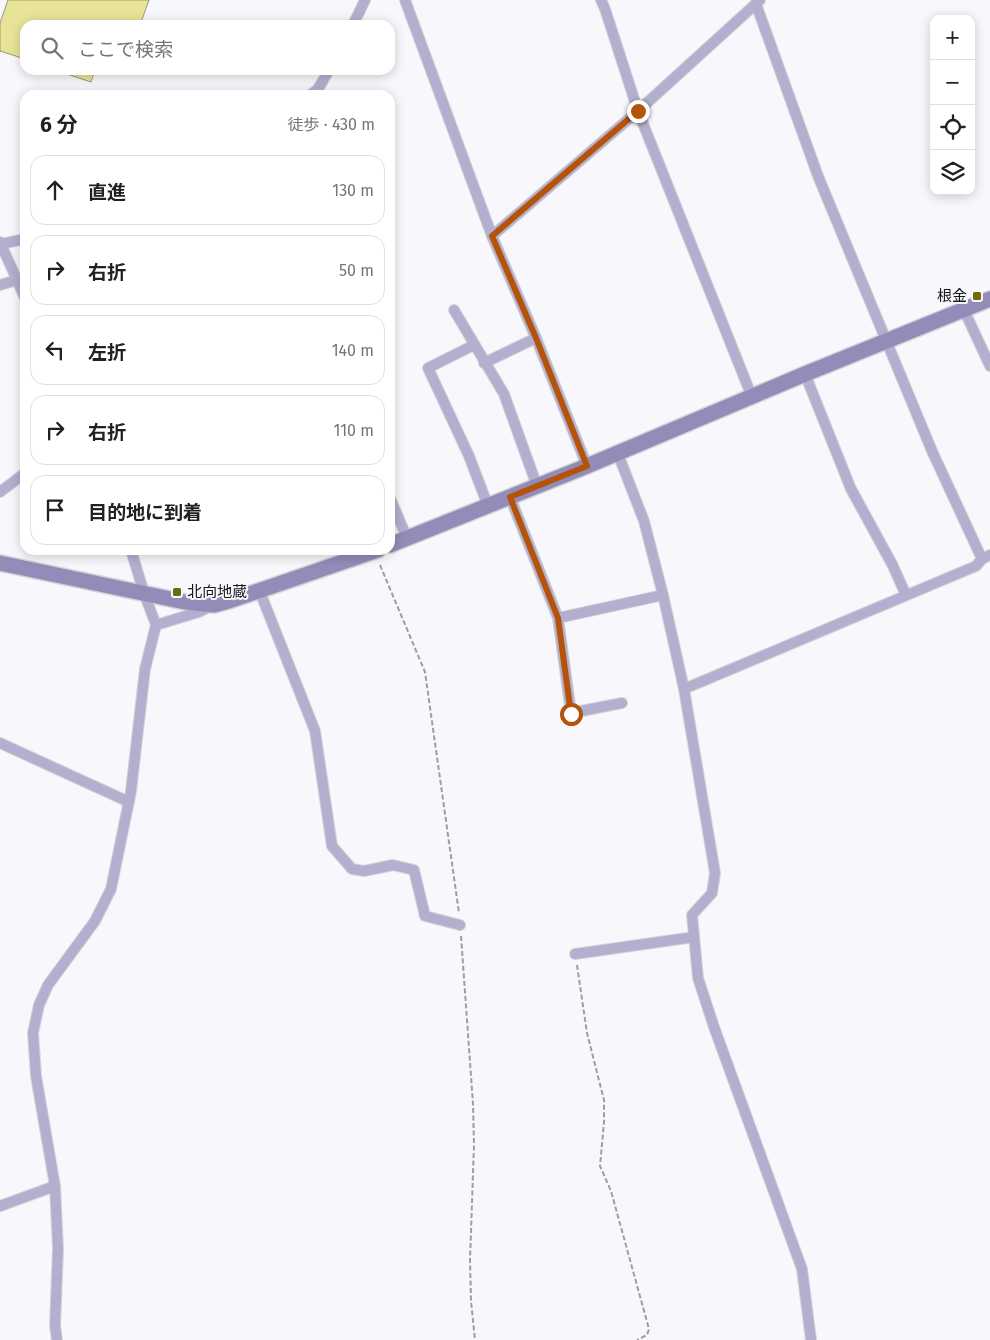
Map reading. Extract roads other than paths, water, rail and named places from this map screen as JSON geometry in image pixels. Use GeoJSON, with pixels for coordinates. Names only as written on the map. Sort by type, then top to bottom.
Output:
{"type":"FeatureCollection","features":[{"type":"Feature","properties":{"kind":"street"},"geometry":{"type":"LineString","coordinates":[[355,20],[365,0]]}},
{"type":"Feature","properties":{"kind":"street"},"geometry":{"type":"LineString","coordinates":[[405,0],[492,236],[536,338],[587,466]]}},
{"type":"Feature","properties":{"kind":"street"},"geometry":{"type":"LineString","coordinates":[[601,0],[638,111],[752,397]]}},
{"type":"Feature","properties":{"kind":"street"},"geometry":{"type":"LineString","coordinates":[[492,236],[638,111],[758,2],[818,176],[886,342],[932,451],[986,557],[976,566],[684,688]]}},
{"type":"Feature","properties":{"kind":"street"},"geometry":{"type":"LineString","coordinates":[[317,90],[326,75]]}},
{"type":"Feature","properties":{"kind":"street"},"geometry":{"type":"LineString","coordinates":[[20,240],[0,243],[20,288]]}},
{"type":"Feature","properties":{"kind":"street"},"geometry":{"type":"LineString","coordinates":[[0,285],[16,280]]}},
{"type":"Feature","properties":{"kind":"street"},"geometry":{"type":"LineString","coordinates":[[395,543],[618,454],[806,374],[990,299]]}},
{"type":"Feature","properties":{"kind":"street"},"geometry":{"type":"LineString","coordinates":[[454,310],[484,364],[504,394],[537,486]]}},
{"type":"Feature","properties":{"kind":"street"},"geometry":{"type":"LineString","coordinates":[[964,310],[990,366]]}},
{"type":"Feature","properties":{"kind":"street"},"geometry":{"type":"LineString","coordinates":[[484,364],[536,338]]}},
{"type":"Feature","properties":{"kind":"street"},"geometry":{"type":"LineString","coordinates":[[474,345],[428,368],[469,456],[488,506]]}},
{"type":"Feature","properties":{"kind":"street"},"geometry":{"type":"LineString","coordinates":[[806,374],[851,489],[892,564],[906,596]]}},
{"type":"Feature","properties":{"kind":"street"},"geometry":{"type":"LineString","coordinates":[[618,454],[644,521],[663,595],[684,688],[715,873],[712,893],[692,916],[698,978],[711,1019],[802,1269],[811,1340]]}},
{"type":"Feature","properties":{"kind":"street"},"geometry":{"type":"LineString","coordinates":[[0,492],[20,477]]}},
{"type":"Feature","properties":{"kind":"street"},"geometry":{"type":"LineString","coordinates":[[510,497],[558,618],[571,714],[622,704]]}},
{"type":"Feature","properties":{"kind":"street"},"geometry":{"type":"LineString","coordinates":[[395,510],[407,538]]}},
{"type":"Feature","properties":{"kind":"street"},"geometry":{"type":"LineString","coordinates":[[57,1340],[55,1326],[58,1249],[55,1186],[36,1076],[32,1033],[39,1005],[48,985],[95,921],[112,889],[129,802],[145,669],[156,625],[133,555]]}},
{"type":"Feature","properties":{"kind":"street"},"geometry":{"type":"LineString","coordinates":[[156,625],[199,612],[214,605],[260,592],[365,555]]}},
{"type":"Feature","properties":{"kind":"street"},"geometry":{"type":"LineString","coordinates":[[0,563],[185,602],[214,605]]}},
{"type":"Feature","properties":{"kind":"street"},"geometry":{"type":"LineString","coordinates":[[260,592],[315,731],[332,846],[352,869],[364,871],[393,865],[414,870],[425,916],[460,925]]}},
{"type":"Feature","properties":{"kind":"street"},"geometry":{"type":"LineString","coordinates":[[558,618],[663,595]]}},
{"type":"Feature","properties":{"kind":"street"},"geometry":{"type":"LineString","coordinates":[[0,743],[129,802]]}},
{"type":"Feature","properties":{"kind":"street"},"geometry":{"type":"LineString","coordinates":[[575,954],[694,936]]}},
{"type":"Feature","properties":{"kind":"street"},"geometry":{"type":"LineString","coordinates":[[0,1206],[55,1186]]}},
{"type":"Feature","properties":{"kind":"place","name":"根金"},"geometry":{"type":"Point","coordinates":[977,296]}},
{"type":"Feature","properties":{"kind":"place","name":"北向地蔵"},"geometry":{"type":"Point","coordinates":[177,592]}}]}
